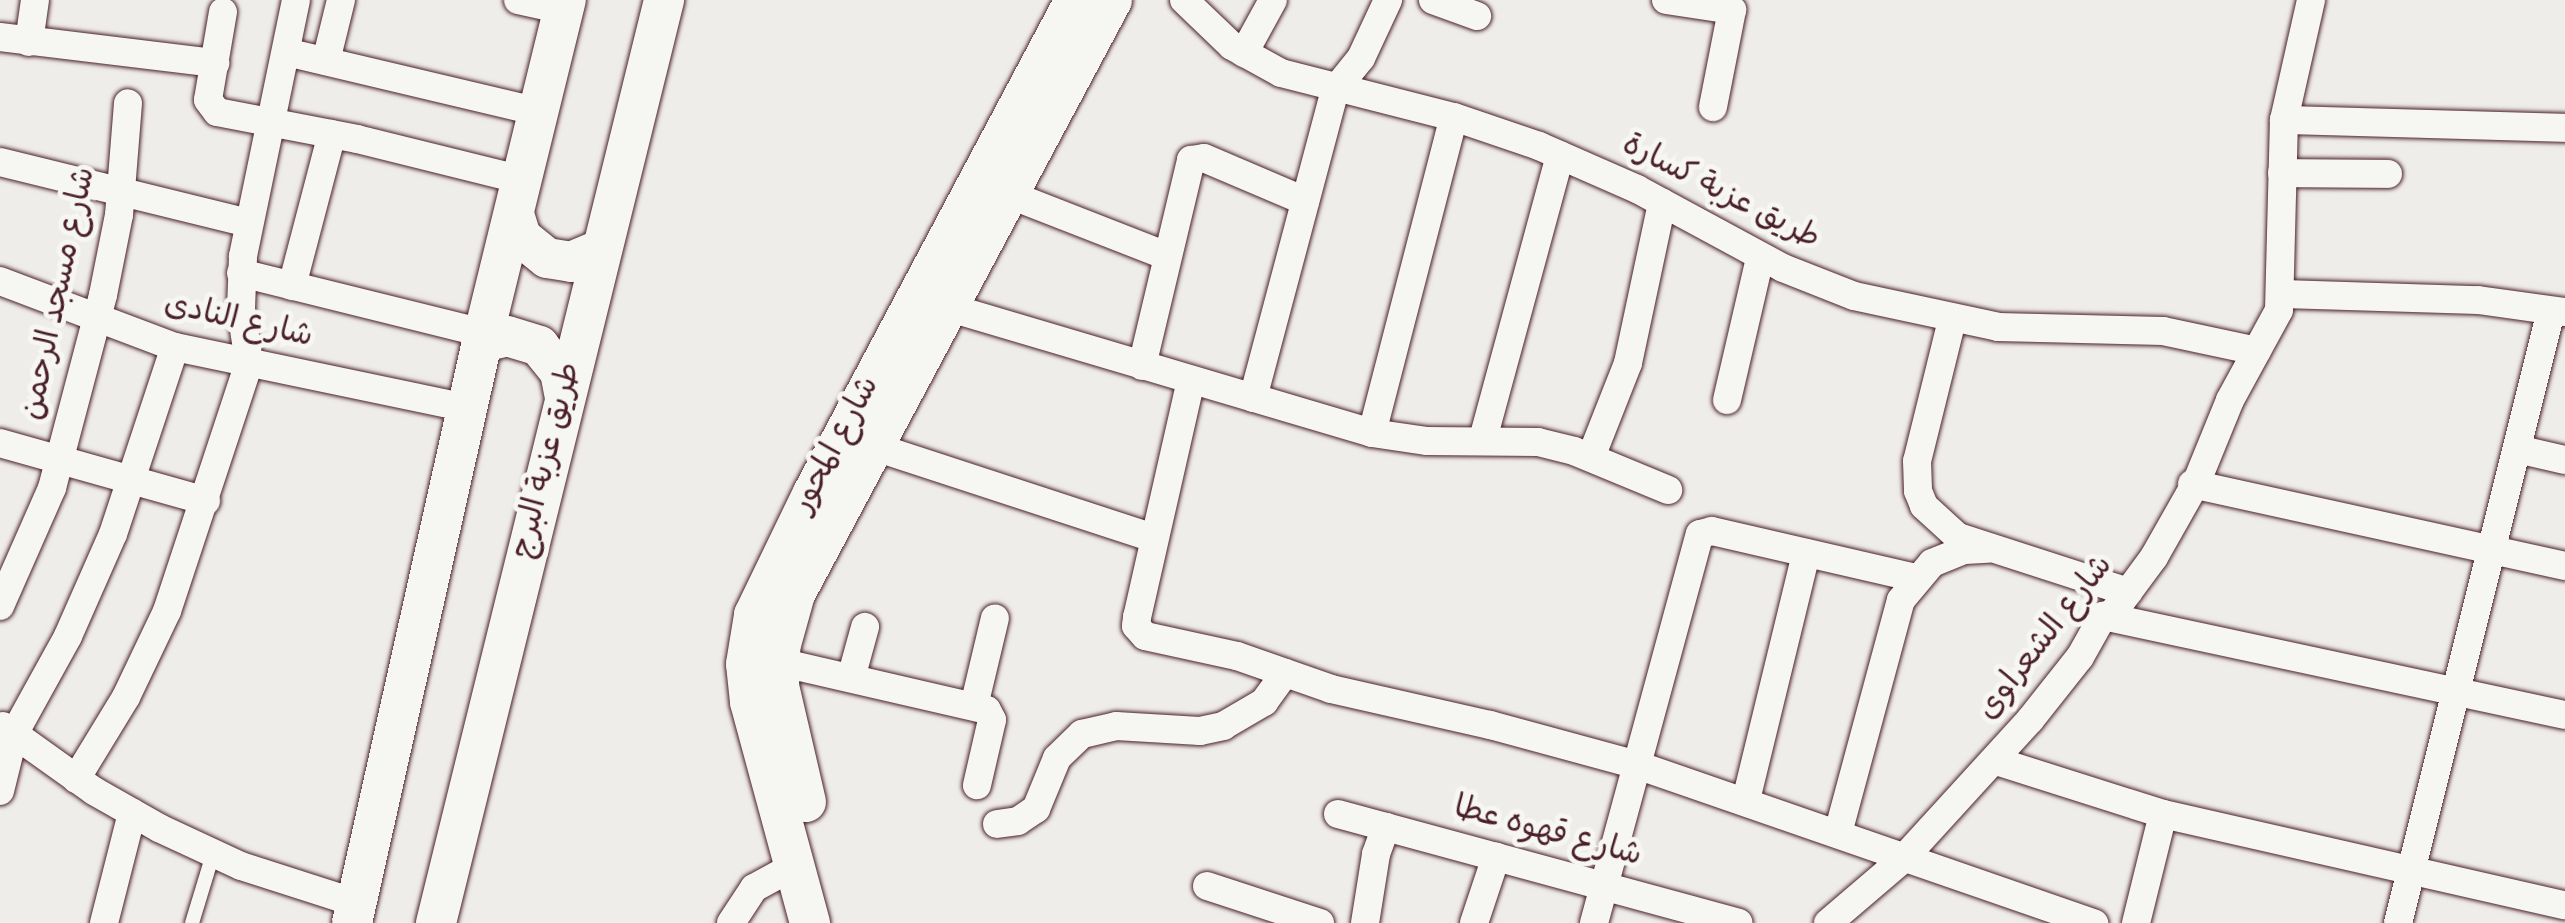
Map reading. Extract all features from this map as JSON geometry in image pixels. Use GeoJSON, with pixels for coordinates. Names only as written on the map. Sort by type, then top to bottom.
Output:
{"type":"FeatureCollection","features":[{"type":"Feature","properties":{"kind":"street"},"geometry":{"type":"LineString","coordinates":[[29,42],[35,0]]}},
{"type":"Feature","properties":{"kind":"street"},"geometry":{"type":"LineString","coordinates":[[76,778],[118,711],[154,640],[206,501],[249,363],[242,273],[248,222],[296,0]]}},
{"type":"Feature","properties":{"kind":"street"},"geometry":{"type":"LineString","coordinates":[[326,61],[341,0]]}},
{"type":"Feature","properties":{"kind":"street"},"geometry":{"type":"LineString","coordinates":[[7,728],[132,813],[213,854],[354,913],[483,338],[565,5],[518,0]]}},
{"type":"Feature","properties":{"kind":"street","name":"طريق عزبة البرج"},"geometry":{"type":"LineString","coordinates":[[436,923],[664,0]]}},
{"type":"Feature","properties":{"kind":"street","name":"شارع المحور"},"geometry":{"type":"LineString","coordinates":[[835,923],[784,720],[779,662],[795,594],[826,500],[1076,0]]}},
{"type":"Feature","properties":{"kind":"street","name":"شارع المحور"},"geometry":{"type":"LineString","coordinates":[[810,923],[756,727],[746,664],[751,627],[762,591],[826,500],[872,446],[1112,0]]}},
{"type":"Feature","properties":{"kind":"street","name":"طريق عزبة كسارة"},"geometry":{"type":"LineString","coordinates":[[1184,0],[1211,28],[1244,53],[1281,73],[1334,90],[1454,118],[1560,155],[1662,203],[1760,258],[1854,296],[1952,320],[2044,330],[2163,331],[2257,351]]}},
{"type":"Feature","properties":{"kind":"street"},"geometry":{"type":"LineString","coordinates":[[1244,53],[1273,0]]}},
{"type":"Feature","properties":{"kind":"street"},"geometry":{"type":"LineString","coordinates":[[1252,398],[1334,90],[1361,58],[1388,0]]}},
{"type":"Feature","properties":{"kind":"street"},"geometry":{"type":"LineString","coordinates":[[1433,0],[1478,16]]}},
{"type":"Feature","properties":{"kind":"street"},"geometry":{"type":"LineString","coordinates":[[1666,0],[1732,10],[1713,107]]}},
{"type":"Feature","properties":{"kind":"street"},"geometry":{"type":"LineString","coordinates":[[2311,0],[2284,120],[2283,294],[2478,300],[2558,311],[2517,449],[2398,923]]}},
{"type":"Feature","properties":{"kind":"street"},"geometry":{"type":"LineString","coordinates":[[224,12],[210,108],[332,134],[518,197]]}},
{"type":"Feature","properties":{"kind":"street"},"geometry":{"type":"LineString","coordinates":[[0,37],[215,63]]}},
{"type":"Feature","properties":{"kind":"street"},"geometry":{"type":"LineString","coordinates":[[286,52],[539,112]]}},
{"type":"Feature","properties":{"kind":"street","name":"شارع مسجد الرحمن"},"geometry":{"type":"LineString","coordinates":[[1,603],[41,517],[60,463],[96,321],[122,192],[128,104]]}},
{"type":"Feature","properties":{"kind":"street"},"geometry":{"type":"LineString","coordinates":[[1372,434],[1454,118]]}},
{"type":"Feature","properties":{"kind":"street"},"geometry":{"type":"LineString","coordinates":[[2284,120],[2565,128]]}},
{"type":"Feature","properties":{"kind":"street"},"geometry":{"type":"LineString","coordinates":[[292,286],[332,134]]}},
{"type":"Feature","properties":{"kind":"street"},"geometry":{"type":"LineString","coordinates":[[1483,439],[1560,155]]}},
{"type":"Feature","properties":{"kind":"street"},"geometry":{"type":"LineString","coordinates":[[1142,366],[1188,164],[1194,158],[1305,201]]}},
{"type":"Feature","properties":{"kind":"street"},"geometry":{"type":"LineString","coordinates":[[0,162],[248,222]]}},
{"type":"Feature","properties":{"kind":"street"},"geometry":{"type":"LineString","coordinates":[[2282,173],[2388,174]]}},
{"type":"Feature","properties":{"kind":"street"},"geometry":{"type":"LineString","coordinates":[[1008,194],[1167,256]]}},
{"type":"Feature","properties":{"kind":"street"},"geometry":{"type":"LineString","coordinates":[[518,197],[526,244],[547,258],[571,262],[601,249]]}},
{"type":"Feature","properties":{"kind":"street"},"geometry":{"type":"LineString","coordinates":[[1590,458],[1624,379],[1662,203]]}},
{"type":"Feature","properties":{"kind":"street"},"geometry":{"type":"LineString","coordinates":[[1726,400],[1760,258]]}},
{"type":"Feature","properties":{"kind":"street"},"geometry":{"type":"LineString","coordinates":[[242,273],[483,338],[507,336],[539,346],[560,372],[565,396]]}},
{"type":"Feature","properties":{"kind":"street","name":"شارع النادى"},"geometry":{"type":"LineString","coordinates":[[0,281],[96,321],[175,348],[468,408]]}},
{"type":"Feature","properties":{"kind":"street","name":"شارع الشعراوى"},"geometry":{"type":"LineString","coordinates":[[1828,923],[1904,859],[1996,761],[2080,657],[2103,616],[2112,614],[2128,592],[2177,520],[2257,351],[2274,324],[2283,294]]}},
{"type":"Feature","properties":{"kind":"street"},"geometry":{"type":"LineString","coordinates":[[946,308],[1372,434],[1428,441],[1538,442],[1590,458],[1668,490]]}},
{"type":"Feature","properties":{"kind":"street"},"geometry":{"type":"LineString","coordinates":[[1952,320],[1918,461],[1918,492],[1945,530],[1988,549],[2128,592]]}},
{"type":"Feature","properties":{"kind":"street"},"geometry":{"type":"LineString","coordinates":[[0,791],[7,728],[80,612],[132,482],[175,348]]}},
{"type":"Feature","properties":{"kind":"street"},"geometry":{"type":"LineString","coordinates":[[1190,380],[1136,621],[1141,634],[1236,656],[1331,689],[1490,724],[1637,765],[2094,923]]}},
{"type":"Feature","properties":{"kind":"street"},"geometry":{"type":"LineString","coordinates":[[0,443],[206,501]]}},
{"type":"Feature","properties":{"kind":"street"},"geometry":{"type":"LineString","coordinates":[[872,446],[1154,538]]}},
{"type":"Feature","properties":{"kind":"street"},"geometry":{"type":"LineString","coordinates":[[2517,449],[2565,460]]}},
{"type":"Feature","properties":{"kind":"street"},"geometry":{"type":"LineString","coordinates":[[2192,484],[2565,566]]}},
{"type":"Feature","properties":{"kind":"street"},"geometry":{"type":"LineString","coordinates":[[1594,923],[1700,534],[1712,531],[1915,578]]}},
{"type":"Feature","properties":{"kind":"street"},"geometry":{"type":"LineString","coordinates":[[1838,833],[1896,612],[1915,578],[1954,553],[1988,549]]}},
{"type":"Feature","properties":{"kind":"street"},"geometry":{"type":"LineString","coordinates":[[1746,800],[1806,554]]}},
{"type":"Feature","properties":{"kind":"street"},"geometry":{"type":"LineString","coordinates":[[2103,616],[2565,715]]}},
{"type":"Feature","properties":{"kind":"street"},"geometry":{"type":"LineString","coordinates":[[974,706],[996,618]]}},
{"type":"Feature","properties":{"kind":"street"},"geometry":{"type":"LineString","coordinates":[[851,678],[865,627]]}},
{"type":"Feature","properties":{"kind":"street"},"geometry":{"type":"LineString","coordinates":[[779,662],[987,710],[992,720],[977,785]]}},
{"type":"Feature","properties":{"kind":"street"},"geometry":{"type":"LineString","coordinates":[[996,824],[1018,821],[1036,809],[1056,758],[1082,734],[1116,726],[1200,731],[1223,726],[1264,702],[1285,673]]}},
{"type":"Feature","properties":{"kind":"street"},"geometry":{"type":"LineString","coordinates":[[1996,761],[2163,814],[2565,905]]}},
{"type":"Feature","properties":{"kind":"street"},"geometry":{"type":"LineString","coordinates":[[104,923],[132,813]]}},
{"type":"Feature","properties":{"kind":"street","name":"شارع قهوه عطا"},"geometry":{"type":"LineString","coordinates":[[1338,814],[1738,923]]}},
{"type":"Feature","properties":{"kind":"street"},"geometry":{"type":"LineString","coordinates":[[2136,923],[2163,814]]}},
{"type":"Feature","properties":{"kind":"street"},"geometry":{"type":"LineString","coordinates":[[1365,923],[1376,854],[1386,827]]}},
{"type":"Feature","properties":{"kind":"street"},"geometry":{"type":"LineString","coordinates":[[1474,923],[1496,856]]}},
{"type":"Feature","properties":{"kind":"street"},"geometry":{"type":"LineString","coordinates":[[731,923],[754,888],[796,865]]}},
{"type":"Feature","properties":{"kind":"street"},"geometry":{"type":"LineString","coordinates":[[1207,886],[1240,910],[1320,923]]}},
{"type":"Feature","properties":{"kind":"lane"},"geometry":{"type":"LineString","coordinates":[[192,923],[213,854]]}}]}
